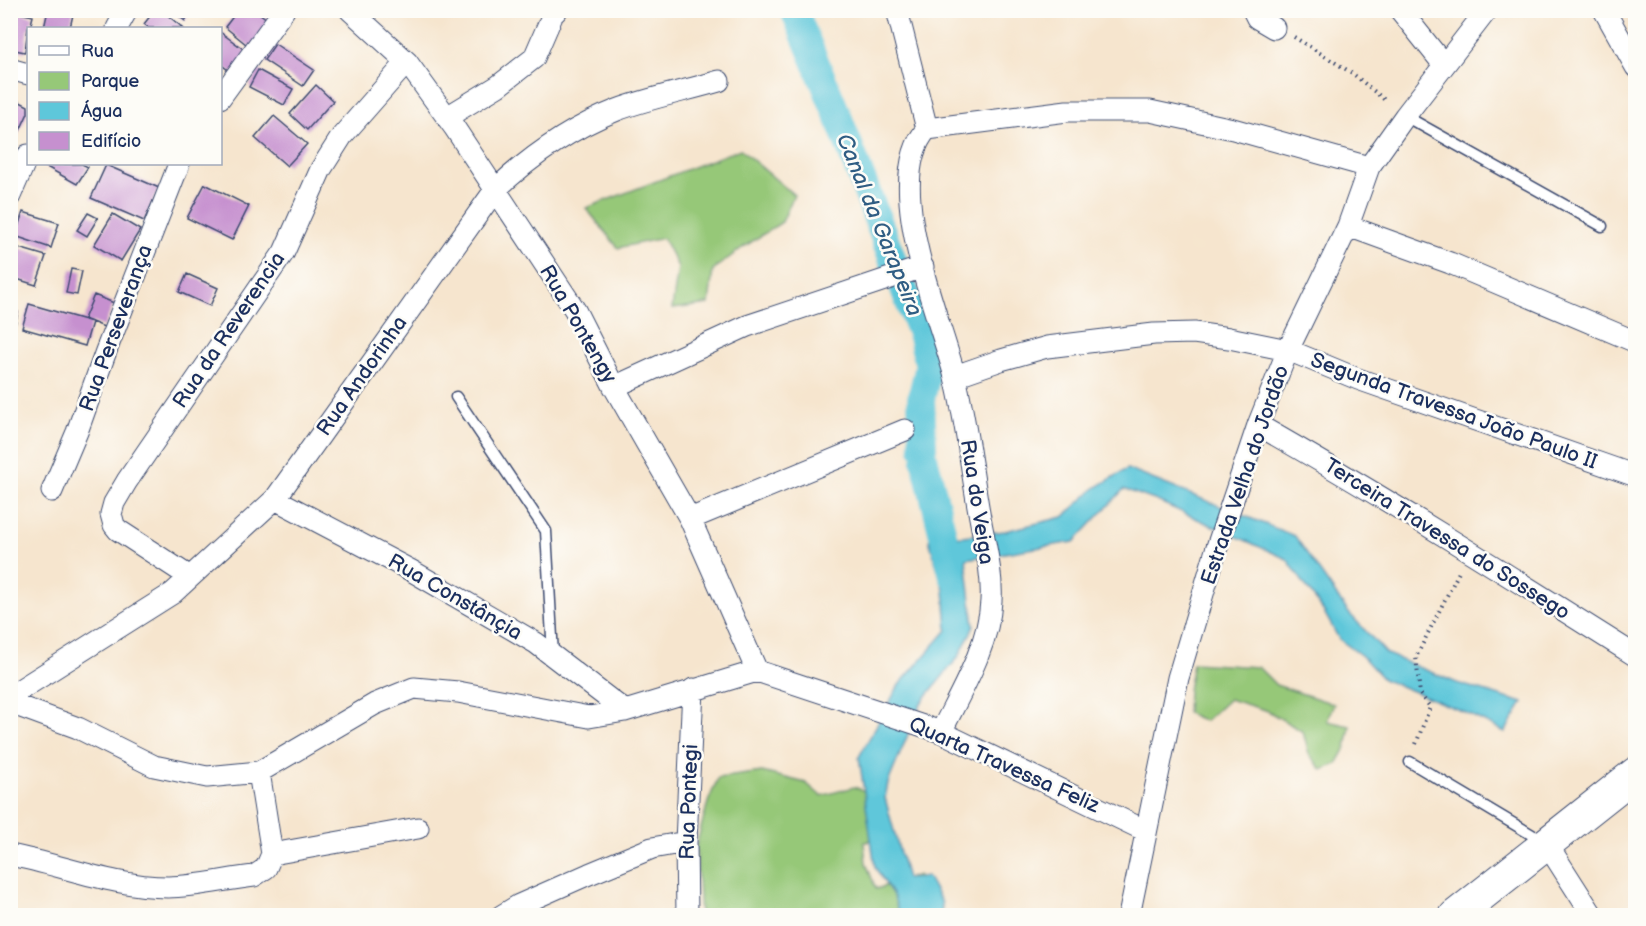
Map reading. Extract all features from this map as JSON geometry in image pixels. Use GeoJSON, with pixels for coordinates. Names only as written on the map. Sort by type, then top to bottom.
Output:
{"type":"FeatureCollection","features":[{"type":"Feature","properties":{"kind":"main road"},"geometry":{"type":"LineString","coordinates":[[1455,915],[1635,773]]}},
{"type":"Feature","properties":{"kind":"street"},"geometry":{"type":"LineString","coordinates":[[118,27],[127,10]]}},
{"type":"Feature","properties":{"kind":"street"},"geometry":{"type":"LineString","coordinates":[[222,95],[284,10]]}},
{"type":"Feature","properties":{"kind":"street"},"geometry":{"type":"LineString","coordinates":[[447,117],[498,86],[534,58],[553,14],[557,10]]}},
{"type":"Feature","properties":{"kind":"street"},"geometry":{"type":"LineString","coordinates":[[897,10],[927,129],[1067,111],[1150,111],[1233,129],[1369,166]]}},
{"type":"Feature","properties":{"kind":"street"},"geometry":{"type":"LineString","coordinates":[[1253,10],[1257,18],[1274,28]]}},
{"type":"Feature","properties":{"kind":"street"},"geometry":{"type":"LineString","coordinates":[[1400,10],[1444,65]]}},
{"type":"Feature","properties":{"kind":"street","name":"Estrada Velha do Jordão"},"geometry":{"type":"LineString","coordinates":[[1130,915],[1178,678],[1216,550],[1258,425],[1288,350],[1348,226],[1369,166],[1488,10]]}},
{"type":"Feature","properties":{"kind":"street"},"geometry":{"type":"LineString","coordinates":[[1604,10],[1635,67]]}},
{"type":"Feature","properties":{"kind":"street","name":"Rua Pontengy"},"geometry":{"type":"LineString","coordinates":[[351,11],[407,62],[447,117],[574,310],[614,387],[690,519],[757,671]]}},
{"type":"Feature","properties":{"kind":"street","name":"Rua da Reverencia"},"geometry":{"type":"LineString","coordinates":[[190,577],[118,530],[111,514],[114,503],[284,252],[321,169],[342,136],[407,62]]}},
{"type":"Feature","properties":{"kind":"street"},"geometry":{"type":"LineString","coordinates":[[10,69],[27,74]]}},
{"type":"Feature","properties":{"kind":"street","name":"Rua Andorinha"},"geometry":{"type":"LineString","coordinates":[[10,696],[173,593],[275,499],[495,190],[522,164],[573,130],[618,110],[718,81]]}},
{"type":"Feature","properties":{"kind":"street","name":"Rua do Veiga"},"geometry":{"type":"LineString","coordinates":[[927,129],[919,137],[915,150],[910,175],[909,200],[923,267],[955,376],[962,409],[989,568],[991,602],[981,648],[941,732]]}},
{"type":"Feature","properties":{"kind":"street"},"geometry":{"type":"LineString","coordinates":[[10,196],[27,157]]}},
{"type":"Feature","properties":{"kind":"street","name":"Rua Perseverança"},"geometry":{"type":"LineString","coordinates":[[51,491],[77,432],[110,339],[179,165]]}},
{"type":"Feature","properties":{"kind":"street"},"geometry":{"type":"LineString","coordinates":[[1348,226],[1450,262],[1635,342]]}},
{"type":"Feature","properties":{"kind":"street"},"geometry":{"type":"LineString","coordinates":[[614,387],[747,326],[923,267]]}},
{"type":"Feature","properties":{"kind":"street","name":"Segunda Travessa João Paulo II"},"geometry":{"type":"LineString","coordinates":[[955,376],[1047,347],[1154,334],[1194,333],[1288,350],[1358,379],[1635,476]]}},
{"type":"Feature","properties":{"kind":"street","name":"Terceira Travessa do Sossego"},"geometry":{"type":"LineString","coordinates":[[1258,425],[1523,584],[1635,656]]}},
{"type":"Feature","properties":{"kind":"street"},"geometry":{"type":"LineString","coordinates":[[690,519],[905,430]]}},
{"type":"Feature","properties":{"kind":"street","name":"Rua Constânçia"},"geometry":{"type":"LineString","coordinates":[[275,499],[412,572],[536,643],[626,711]]}},
{"type":"Feature","properties":{"kind":"street"},"geometry":{"type":"LineString","coordinates":[[10,703],[78,728],[154,766],[207,777],[259,772],[375,704],[414,688],[458,692],[589,717],[626,711],[757,671]]}},
{"type":"Feature","properties":{"kind":"street","name":"Quarta Travessa Feliz"},"geometry":{"type":"LineString","coordinates":[[757,671],[941,732],[1146,831]]}},
{"type":"Feature","properties":{"kind":"street","name":"Rua Pontegi"},"geometry":{"type":"LineString","coordinates":[[687,915],[686,842],[693,689]]}},
{"type":"Feature","properties":{"kind":"street"},"geometry":{"type":"LineString","coordinates":[[10,855],[43,861],[123,883],[168,887],[254,876],[266,868],[272,854],[259,772]]}},
{"type":"Feature","properties":{"kind":"street"},"geometry":{"type":"LineString","coordinates":[[272,854],[418,828]]}},
{"type":"Feature","properties":{"kind":"street"},"geometry":{"type":"LineString","coordinates":[[501,915],[519,905],[652,848],[686,842]]}},
{"type":"Feature","properties":{"kind":"street"},"geometry":{"type":"LineString","coordinates":[[1547,844],[1593,915]]}},
{"type":"Feature","properties":{"kind":"lane"},"geometry":{"type":"LineString","coordinates":[[1405,116],[1602,226]]}},
{"type":"Feature","properties":{"kind":"lane"},"geometry":{"type":"LineString","coordinates":[[456,398],[546,531],[553,655]]}},
{"type":"Feature","properties":{"kind":"lane"},"geometry":{"type":"LineString","coordinates":[[1410,762],[1547,844]]}},
{"type":"Feature","properties":{"kind":"path"},"geometry":{"type":"LineString","coordinates":[[1274,28],[1305,42],[1353,73],[1405,116]]}},
{"type":"Feature","properties":{"kind":"path"},"geometry":{"type":"LineString","coordinates":[[1410,762],[1430,707],[1420,694],[1416,657],[1468,553]]}},
{"type":"Feature","properties":{"kind":"green space"},"geometry":{"type":"Polygon","coordinates":[[[740,149],[794,195],[782,222],[713,270],[709,304],[672,309],[678,267],[663,238],[618,248],[586,208],[740,149]]]}},
{"type":"Feature","properties":{"kind":"green space"},"geometry":{"type":"Polygon","coordinates":[[[1193,663],[1258,667],[1276,685],[1334,704],[1327,721],[1350,726],[1346,748],[1337,764],[1322,770],[1309,754],[1303,732],[1268,711],[1229,699],[1205,721],[1187,713],[1193,663]]]}},
{"type":"Feature","properties":{"kind":"green space"},"geometry":{"type":"Polygon","coordinates":[[[762,772],[806,783],[821,796],[854,787],[885,798],[893,831],[864,843],[866,863],[876,889],[918,875],[942,903],[941,915],[700,915],[696,846],[708,802],[718,778],[762,772]]]}},
{"type":"Feature","properties":{"kind":"water"},"geometry":{"type":"Polygon","coordinates":[[[1127,469],[1295,536],[1348,612],[1387,654],[1457,683],[1523,703],[1505,732],[1464,712],[1383,679],[1362,656],[1339,639],[1324,612],[1287,559],[1157,501],[1124,489],[1074,542],[966,559],[974,626],[959,656],[921,703],[888,783],[885,798],[907,879],[927,876],[942,903],[941,915],[899,915],[894,897],[875,867],[859,757],[899,685],[947,630],[944,590],[929,540],[1005,531],[1063,517],[1095,488],[1127,469]]]}},
{"type":"Feature","properties":{"kind":"building"},"geometry":{"type":"Polygon","coordinates":[[[48,10],[74,10],[70,27],[44,27],[48,10]]]}},
{"type":"Feature","properties":{"kind":"building"},"geometry":{"type":"Polygon","coordinates":[[[155,10],[161,10],[182,27],[148,27],[144,24],[155,10]]]}},
{"type":"Feature","properties":{"kind":"building"},"geometry":{"type":"Polygon","coordinates":[[[171,10],[192,10],[185,21],[171,10]]]}},
{"type":"Feature","properties":{"kind":"building"},"geometry":{"type":"Polygon","coordinates":[[[238,10],[255,10],[272,23],[252,49],[225,27],[238,10]]]}},
{"type":"Feature","properties":{"kind":"building"},"geometry":{"type":"Polygon","coordinates":[[[15,12],[33,16],[30,27],[27,27],[25,52],[10,49],[10,30],[15,12]]]}},
{"type":"Feature","properties":{"kind":"building"},"geometry":{"type":"Polygon","coordinates":[[[222,33],[250,54],[234,74],[222,65],[222,33]]]}},
{"type":"Feature","properties":{"kind":"building"},"geometry":{"type":"Polygon","coordinates":[[[275,44],[314,70],[303,86],[264,60],[275,44]]]}},
{"type":"Feature","properties":{"kind":"building"},"geometry":{"type":"Polygon","coordinates":[[[258,70],[293,89],[284,105],[249,87],[258,70]]]}},
{"type":"Feature","properties":{"kind":"building"},"geometry":{"type":"Polygon","coordinates":[[[316,85],[333,101],[307,130],[290,114],[316,85]]]}},
{"type":"Feature","properties":{"kind":"building"},"geometry":{"type":"Polygon","coordinates":[[[18,101],[27,106],[27,115],[16,139],[10,137],[10,118],[18,101]]]}},
{"type":"Feature","properties":{"kind":"building"},"geometry":{"type":"Polygon","coordinates":[[[274,116],[307,144],[287,166],[255,138],[274,116]]]}},
{"type":"Feature","properties":{"kind":"building"},"geometry":{"type":"Polygon","coordinates":[[[43,165],[84,165],[88,167],[77,184],[43,165]]]}},
{"type":"Feature","properties":{"kind":"building"},"geometry":{"type":"Polygon","coordinates":[[[106,165],[159,188],[144,221],[91,198],[106,165]]]}},
{"type":"Feature","properties":{"kind":"building"},"geometry":{"type":"Polygon","coordinates":[[[205,184],[249,206],[232,240],[187,218],[205,184]]]}},
{"type":"Feature","properties":{"kind":"building"},"geometry":{"type":"Polygon","coordinates":[[[23,212],[59,223],[51,248],[15,236],[23,212]]]}},
{"type":"Feature","properties":{"kind":"building"},"geometry":{"type":"Polygon","coordinates":[[[88,213],[98,218],[87,236],[77,230],[88,213]]]}},
{"type":"Feature","properties":{"kind":"building"},"geometry":{"type":"Polygon","coordinates":[[[113,214],[140,230],[121,261],[94,245],[113,214]]]}},
{"type":"Feature","properties":{"kind":"building"},"geometry":{"type":"Polygon","coordinates":[[[12,246],[46,256],[36,285],[10,277],[12,246]]]}},
{"type":"Feature","properties":{"kind":"building"},"geometry":{"type":"Polygon","coordinates":[[[71,269],[82,271],[77,295],[66,293],[71,269]]]}},
{"type":"Feature","properties":{"kind":"building"},"geometry":{"type":"Polygon","coordinates":[[[187,274],[218,288],[210,306],[179,292],[187,274]]]}},
{"type":"Feature","properties":{"kind":"building"},"geometry":{"type":"Polygon","coordinates":[[[94,295],[114,303],[104,327],[84,319],[94,295]]]}},
{"type":"Feature","properties":{"kind":"building"},"geometry":{"type":"Polygon","coordinates":[[[29,304],[92,322],[85,346],[22,328],[29,304]]]}},
{"type":"Feature","properties":{"kind":"building"},"geometry":{"type":"Polygon","coordinates":[[[10,310],[18,312],[13,334],[10,334],[10,310]]]}},
{"type":"Feature","properties":{"kind":"waterway","name":"Canal da Garapeira"},"geometry":{"type":"LineString","coordinates":[[794,10],[839,119],[922,336],[929,366],[921,399],[923,447]]}},
{"type":"Feature","properties":{"kind":"waterway","name":"Canal da Garapeira"},"geometry":{"type":"LineString","coordinates":[[925,461],[953,576]]}}]}
